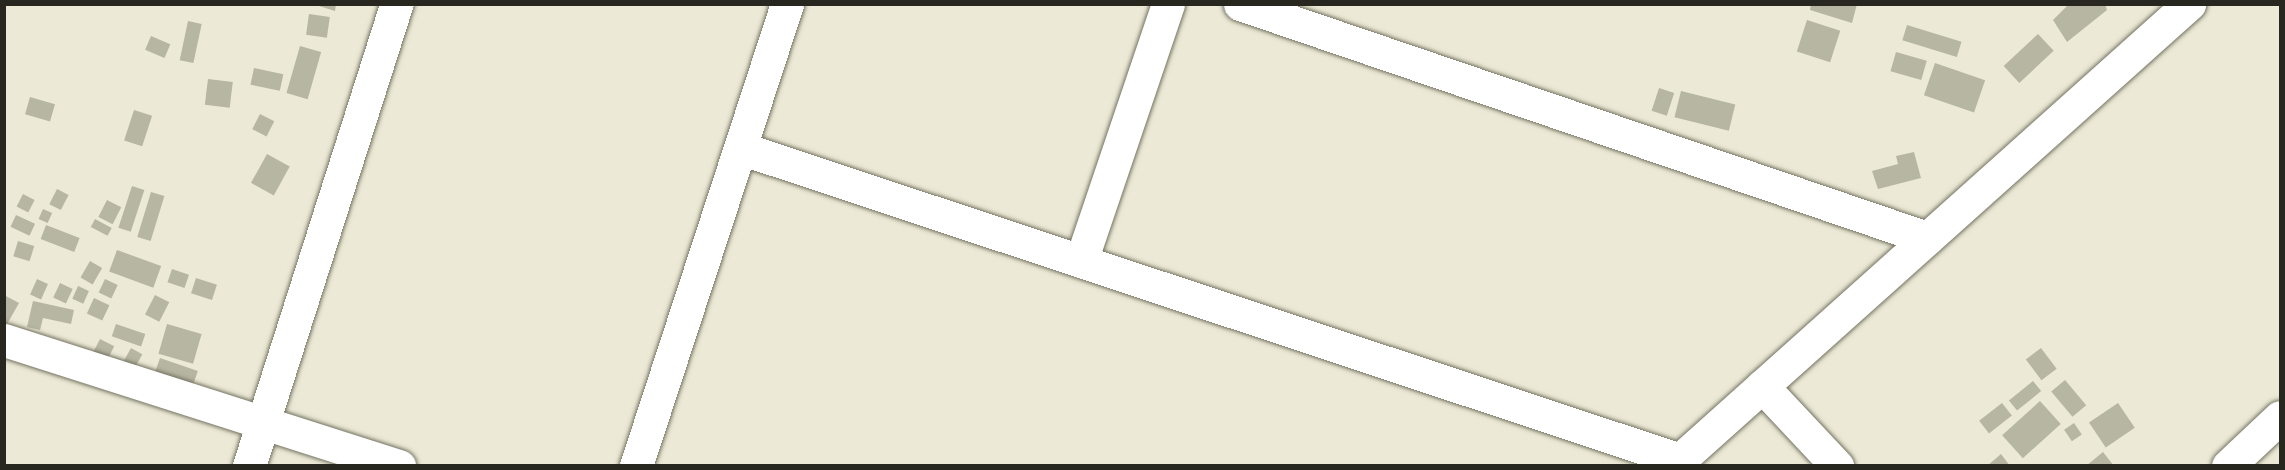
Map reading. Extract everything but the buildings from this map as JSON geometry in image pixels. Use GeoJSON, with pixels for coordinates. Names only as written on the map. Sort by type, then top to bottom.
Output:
{"type":"FeatureCollection","features":[{"type":"Feature","properties":{"kind":"street"},"geometry":{"type":"LineString","coordinates":[[249,465],[396,4]]}},
{"type":"Feature","properties":{"kind":"street"},"geometry":{"type":"LineString","coordinates":[[636,465],[787,4]]}},
{"type":"Feature","properties":{"kind":"street"},"geometry":{"type":"LineString","coordinates":[[1081,261],[1168,4]]}},
{"type":"Feature","properties":{"kind":"street"},"geometry":{"type":"LineString","coordinates":[[1240,4],[1927,238]]}},
{"type":"Feature","properties":{"kind":"street"},"geometry":{"type":"LineString","coordinates":[[740,148],[1676,463],[2189,4]]}},
{"type":"Feature","properties":{"kind":"street"},"geometry":{"type":"LineString","coordinates":[[4,340],[399,465]]}},
{"type":"Feature","properties":{"kind":"street"},"geometry":{"type":"LineString","coordinates":[[1762,386],[1837,465]]}},
{"type":"Feature","properties":{"kind":"street"},"geometry":{"type":"LineString","coordinates":[[2228,465],[2280,417]]}}]}
